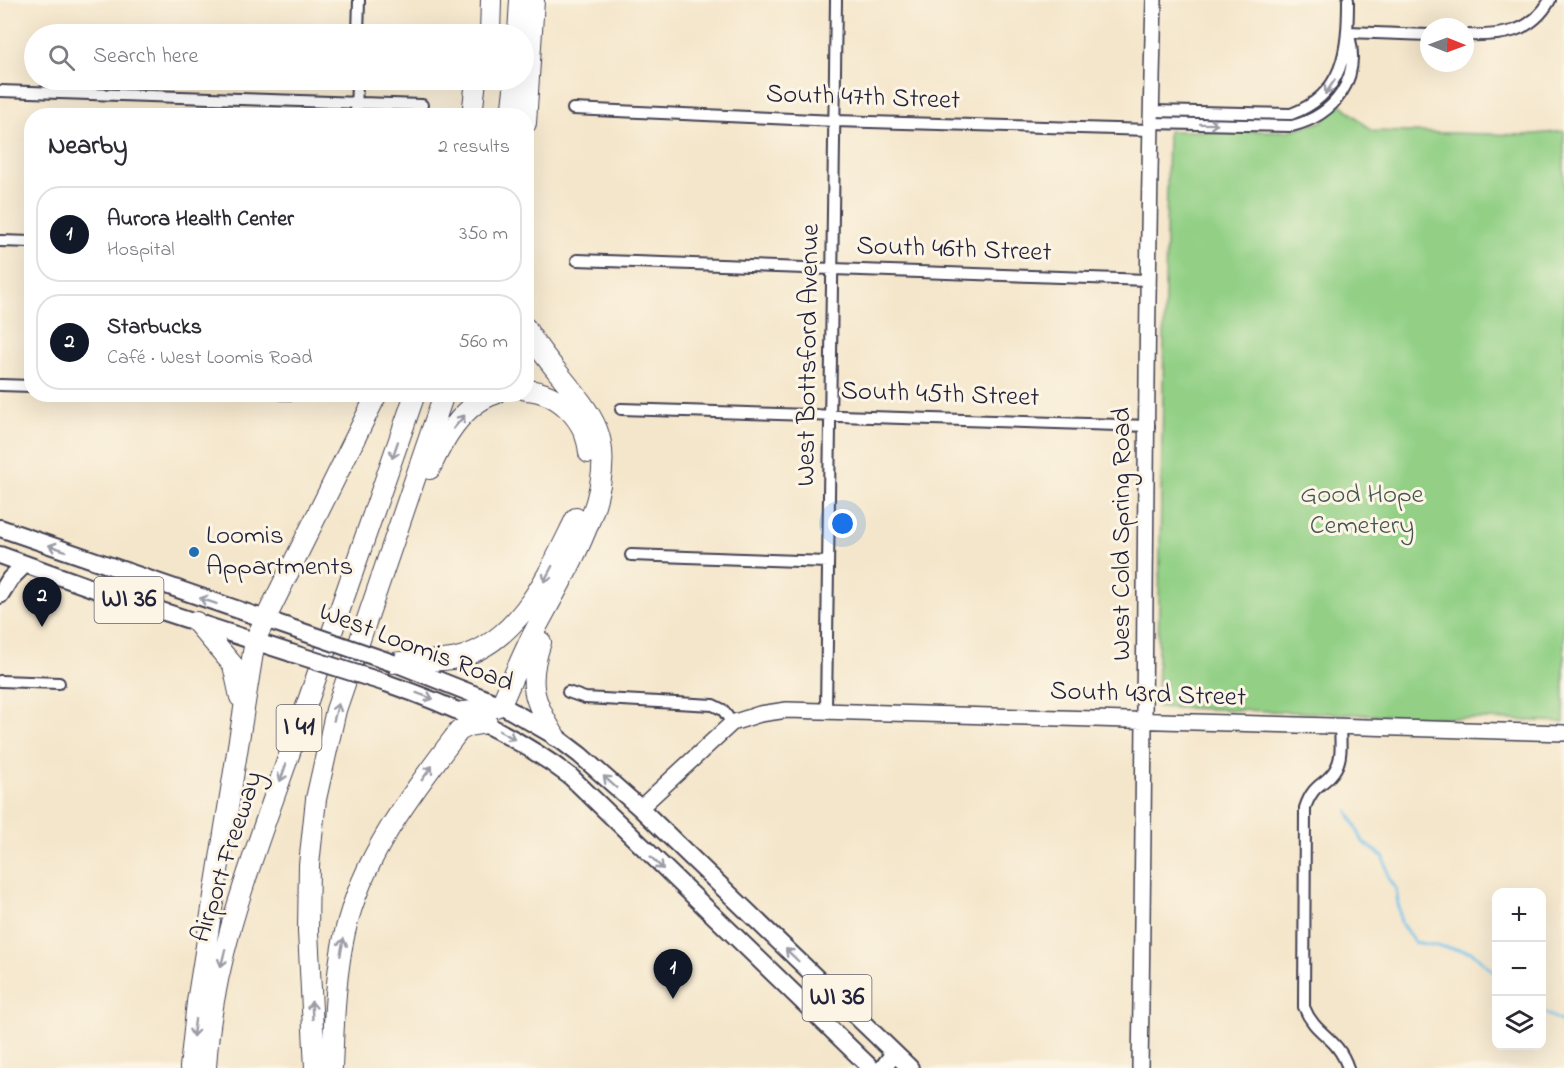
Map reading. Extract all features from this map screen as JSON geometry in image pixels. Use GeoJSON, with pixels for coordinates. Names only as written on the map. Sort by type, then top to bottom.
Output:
{"type":"FeatureCollection","features":[{"type":"Feature","properties":{"kind":"highway"},"geometry":{"type":"LineString","coordinates":[[490,24],[491,0]]}},
{"type":"Feature","properties":{"kind":"highway"},"geometry":{"type":"LineString","coordinates":[[519,24],[520,0]]}},
{"type":"Feature","properties":{"kind":"highway"},"geometry":{"type":"LineString","coordinates":[[532,24],[534,0]]}},
{"type":"Feature","properties":{"kind":"highway"},"geometry":{"type":"LineString","coordinates":[[473,108],[475,90]]}},
{"type":"Feature","properties":{"kind":"highway"},"geometry":{"type":"LineString","coordinates":[[484,108],[485,90]]}},
{"type":"Feature","properties":{"kind":"highway"},"geometry":{"type":"LineString","coordinates":[[512,108],[514,90]]}},
{"type":"Feature","properties":{"kind":"highway"},"geometry":{"type":"LineString","coordinates":[[527,108],[528,90]]}},
{"type":"Feature","properties":{"kind":"highway"},"geometry":{"type":"LineString","coordinates":[[534,340],[550,365],[590,415],[602,444],[603,458],[598,495],[555,597],[532,673],[538,704],[555,736]]}},
{"type":"Feature","properties":{"kind":"highway"},"geometry":{"type":"LineString","coordinates":[[393,663],[454,658],[494,639],[535,597],[553,565],[586,494],[590,474],[589,445],[584,431],[567,407],[542,393],[534,392]]}},
{"type":"Feature","properties":{"kind":"highway"},"geometry":{"type":"LineString","coordinates":[[190,1068],[197,1002],[255,640],[263,619],[373,402]]}},
{"type":"Feature","properties":{"kind":"highway","name":"Airport Freeway"},"geometry":{"type":"LineString","coordinates":[[206,1068],[214,999],[235,918],[412,402]]}},
{"type":"Feature","properties":{"kind":"highway","name":"I 41"},"geometry":{"type":"LineString","coordinates":[[315,1068],[308,931],[309,865],[316,799],[336,710],[441,402]]}},
{"type":"Feature","properties":{"kind":"highway"},"geometry":{"type":"LineString","coordinates":[[371,606],[388,578],[430,470],[445,439],[470,409],[482,402]]}},
{"type":"Feature","properties":{"kind":"highway"},"geometry":{"type":"LineString","coordinates":[[462,712],[488,710],[501,705],[530,641],[555,597]]}},
{"type":"Feature","properties":{"kind":"highway"},"geometry":{"type":"LineString","coordinates":[[195,622],[222,649],[233,664],[242,712]]}},
{"type":"Feature","properties":{"kind":"highway"},"geometry":{"type":"LineString","coordinates":[[332,1068],[341,956],[354,905],[373,857],[396,817],[459,731],[469,726],[487,723]]}},
{"type":"Feature","properties":{"kind":"main road","name":"West Loomis Road"},"geometry":{"type":"LineString","coordinates":[[0,528],[393,663],[501,705],[555,736],[640,808],[909,1068]]}},
{"type":"Feature","properties":{"kind":"main road","name":"West Loomis Road"},"geometry":{"type":"LineString","coordinates":[[0,555],[195,622],[386,683],[487,723],[548,760],[583,788],[624,826],[652,858],[871,1068]]}},
{"type":"Feature","properties":{"kind":"main road"},"geometry":{"type":"LineString","coordinates":[[0,595],[10,579],[25,564]]}},
{"type":"Feature","properties":{"kind":"main road"},"geometry":{"type":"LineString","coordinates":[[583,788],[623,810],[640,808]]}},
{"type":"Feature","properties":{"kind":"main road"},"geometry":{"type":"LineString","coordinates":[[624,826],[631,826],[651,834],[690,857]]}},
{"type":"Feature","properties":{"kind":"main road"},"geometry":{"type":"LineString","coordinates":[[883,1068],[894,1053]]}},
{"type":"Feature","properties":{"kind":"street"},"geometry":{"type":"LineString","coordinates":[[358,24],[359,0]]}},
{"type":"Feature","properties":{"kind":"street","name":"West Bottsford Avenue"},"geometry":{"type":"LineString","coordinates":[[826,710],[836,0]]}},
{"type":"Feature","properties":{"kind":"street","name":"West Cold Spring Road"},"geometry":{"type":"LineString","coordinates":[[1140,1068],[1149,426],[1148,280],[1155,0]]}},
{"type":"Feature","properties":{"kind":"street"},"geometry":{"type":"LineString","coordinates":[[1151,121],[1292,126],[1321,115],[1341,95],[1348,80],[1353,50],[1348,32],[1347,0]]}},
{"type":"Feature","properties":{"kind":"street"},"geometry":{"type":"LineString","coordinates":[[1474,35],[1500,36],[1514,32],[1539,15],[1550,0]]}},
{"type":"Feature","properties":{"kind":"street"},"geometry":{"type":"LineString","coordinates":[[1151,121],[1292,114],[1310,107],[1330,89],[1337,75],[1348,32]]}},
{"type":"Feature","properties":{"kind":"street"},"geometry":{"type":"LineString","coordinates":[[1348,32],[1420,34]]}},
{"type":"Feature","properties":{"kind":"street"},"geometry":{"type":"LineString","coordinates":[[356,108],[357,90]]}},
{"type":"Feature","properties":{"kind":"street"},"geometry":{"type":"LineString","coordinates":[[0,91],[422,105]]}},
{"type":"Feature","properties":{"kind":"street","name":"South 47th Street"},"geometry":{"type":"LineString","coordinates":[[573,109],[835,121],[1151,121]]}},
{"type":"Feature","properties":{"kind":"street"},"geometry":{"type":"LineString","coordinates":[[1292,114],[1292,126]]}},
{"type":"Feature","properties":{"kind":"street"},"geometry":{"type":"LineString","coordinates":[[0,241],[24,242]]}},
{"type":"Feature","properties":{"kind":"street","name":"South 46th Street"},"geometry":{"type":"LineString","coordinates":[[577,260],[1148,280]]}},
{"type":"Feature","properties":{"kind":"street"},"geometry":{"type":"LineString","coordinates":[[0,385],[24,386]]}},
{"type":"Feature","properties":{"kind":"street","name":"South 45th Street"},"geometry":{"type":"LineString","coordinates":[[621,409],[1149,426]]}},
{"type":"Feature","properties":{"kind":"street"},"geometry":{"type":"LineString","coordinates":[[631,555],[828,562]]}},
{"type":"Feature","properties":{"kind":"street"},"geometry":{"type":"LineString","coordinates":[[0,681],[59,682]]}},
{"type":"Feature","properties":{"kind":"street"},"geometry":{"type":"LineString","coordinates":[[568,692],[585,699],[713,705],[723,710],[732,723]]}},
{"type":"Feature","properties":{"kind":"street","name":"South 43rd Street"},"geometry":{"type":"LineString","coordinates":[[640,808],[732,723],[773,712],[826,710],[1564,733]]}},
{"type":"Feature","properties":{"kind":"street"},"geometry":{"type":"LineString","coordinates":[[1340,725],[1338,766],[1310,794],[1305,808],[1304,1007],[1310,1023],[1334,1041],[1343,1053],[1348,1068]]}},
{"type":"Feature","properties":{"kind":"green space","name":"Good Hope Cemetery"},"geometry":{"type":"Polygon","coordinates":[[[1341,104],[1372,131],[1526,135],[1564,131],[1564,722],[1157,707],[1168,131],[1287,131],[1321,122],[1341,104]]]}},
{"type":"Feature","properties":{"kind":"waterway"},"geometry":{"type":"LineString","coordinates":[[1348,811],[1363,842],[1384,857],[1389,878],[1396,889],[1401,923],[1414,942],[1472,952],[1492,970]]}},
{"type":"Feature","properties":{"kind":"waterway"},"geometry":{"type":"LineString","coordinates":[[1546,1013],[1564,1023]]}},
{"type":"Feature","properties":{"kind":"place","name":"Loomis Appartments"},"geometry":{"type":"Point","coordinates":[194,552]}},
{"type":"Feature","properties":{"kind":"place","name":"Starbucks"},"geometry":{"type":"Point","coordinates":[42,627]}},
{"type":"Feature","properties":{"kind":"place","name":"Aurora Health Center"},"geometry":{"type":"Point","coordinates":[673,999]}}]}
